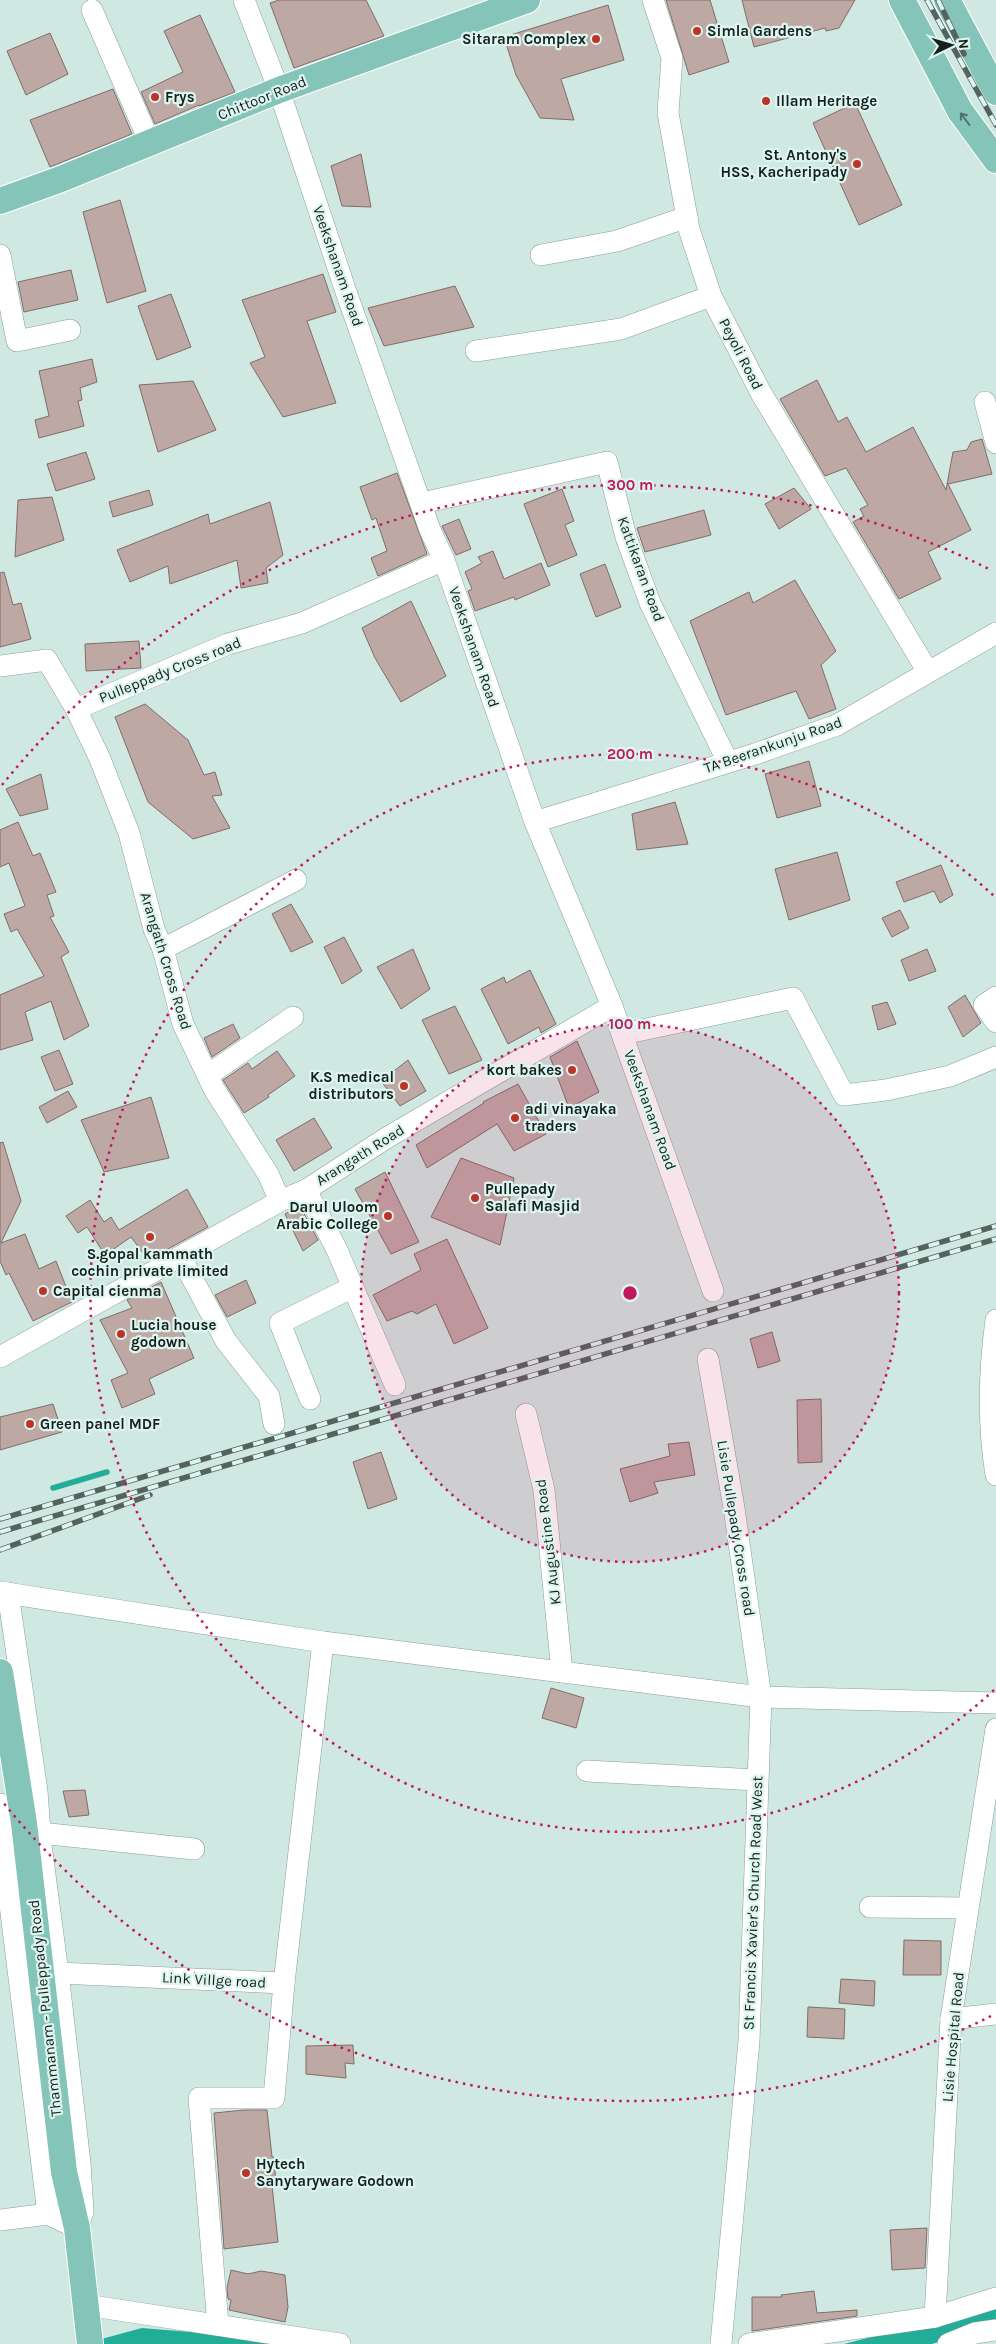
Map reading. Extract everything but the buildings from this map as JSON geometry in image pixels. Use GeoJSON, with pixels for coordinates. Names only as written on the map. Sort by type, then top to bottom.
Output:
{"type":"FeatureCollection","features":[{"type":"Feature","properties":{"kind":"main road","name":"Chittoor Road"},"geometry":{"type":"LineString","coordinates":[[0,202],[279,90],[527,0]]}},
{"type":"Feature","properties":{"kind":"main road"},"geometry":{"type":"LineString","coordinates":[[902,0],[960,111],[996,160]]}},
{"type":"Feature","properties":{"kind":"main road"},"geometry":{"type":"LineString","coordinates":[[947,0],[996,92]]}},
{"type":"Feature","properties":{"kind":"main road","name":"Thammanam - Pulleppady Road"},"geometry":{"type":"LineString","coordinates":[[0,1672],[24,1823],[64,2172],[77,2228],[89,2342]]}},
{"type":"Feature","properties":{"kind":"street","name":"Veekshanam Road"},"geometry":{"type":"LineString","coordinates":[[244,0],[279,90],[345,289],[430,530],[444,560],[535,822],[623,1034],[713,1291]]}},
{"type":"Feature","properties":{"kind":"street","name":"Peyoli Road"},"geometry":{"type":"LineString","coordinates":[[653,0],[672,58],[668,113],[686,217],[712,296],[762,393],[928,672]]}},
{"type":"Feature","properties":{"kind":"street"},"geometry":{"type":"LineString","coordinates":[[92,10],[150,142]]}},
{"type":"Feature","properties":{"kind":"street"},"geometry":{"type":"LineString","coordinates":[[541,255],[618,241],[686,217]]}},
{"type":"Feature","properties":{"kind":"street"},"geometry":{"type":"LineString","coordinates":[[0,256],[17,341],[70,330]]}},
{"type":"Feature","properties":{"kind":"street"},"geometry":{"type":"LineString","coordinates":[[476,351],[621,329],[712,296]]}},
{"type":"Feature","properties":{"kind":"street"},"geometry":{"type":"LineString","coordinates":[[983,402],[996,443]]}},
{"type":"Feature","properties":{"kind":"street","name":"Kattikaran Road"},"geometry":{"type":"LineString","coordinates":[[422,503],[607,462],[626,537],[650,603],[728,762]]}},
{"type":"Feature","properties":{"kind":"street","name":"Pulleppady Cross road"},"geometry":{"type":"LineString","coordinates":[[76,709],[228,644],[302,623],[444,560]]}},
{"type":"Feature","properties":{"kind":"street","name":"TA Beerankunju Road"},"geometry":{"type":"LineString","coordinates":[[535,822],[728,762],[837,725],[996,633]]}},
{"type":"Feature","properties":{"kind":"street"},"geometry":{"type":"LineString","coordinates":[[0,666],[48,660],[76,709]]}},
{"type":"Feature","properties":{"kind":"street","name":"Arangath Cross Road"},"geometry":{"type":"LineString","coordinates":[[76,709],[100,759],[129,833],[154,929],[163,949],[183,1024],[214,1089],[268,1174],[280,1201]]}},
{"type":"Feature","properties":{"kind":"street"},"geometry":{"type":"LineString","coordinates":[[163,949],[296,880]]}},
{"type":"Feature","properties":{"kind":"street"},"geometry":{"type":"LineString","coordinates":[[996,997],[984,1005],[996,1022]]}},
{"type":"Feature","properties":{"kind":"street"},"geometry":{"type":"LineString","coordinates":[[623,1034],[793,998],[844,1095],[886,1090],[950,1076],[996,1057]]}},
{"type":"Feature","properties":{"kind":"street","name":"Arangath Road"},"geometry":{"type":"LineString","coordinates":[[0,1357],[280,1201],[306,1190],[388,1137],[612,1006]]}},
{"type":"Feature","properties":{"kind":"street"},"geometry":{"type":"LineString","coordinates":[[208,1075],[293,1017]]}},
{"type":"Feature","properties":{"kind":"street"},"geometry":{"type":"LineString","coordinates":[[306,1190],[337,1250],[395,1385]]}},
{"type":"Feature","properties":{"kind":"street"},"geometry":{"type":"LineString","coordinates":[[186,1253],[185,1265],[220,1331],[245,1368],[269,1396],[274,1424]]}},
{"type":"Feature","properties":{"kind":"street"},"geometry":{"type":"LineString","coordinates":[[310,1399],[280,1323],[353,1287]]}},
{"type":"Feature","properties":{"kind":"street"},"geometry":{"type":"LineString","coordinates":[[996,1320],[991,1354],[994,1377],[992,1448],[996,1475]]}},
{"type":"Feature","properties":{"kind":"street","name":"Lisie Pullepady Cross road"},"geometry":{"type":"LineString","coordinates":[[708,1359],[734,1508],[761,1697]]}},
{"type":"Feature","properties":{"kind":"street","name":"KJ Augustine Road"},"geometry":{"type":"LineString","coordinates":[[526,1414],[544,1490],[562,1672]]}},
{"type":"Feature","properties":{"kind":"street"},"geometry":{"type":"LineString","coordinates":[[0,2220],[48,2214],[77,2228],[83,2212],[80,2162],[40,1834],[37,1791],[4,1592],[323,1642],[761,1697],[996,1703]]}},
{"type":"Feature","properties":{"kind":"street","name":"Link Villge road"},"geometry":{"type":"LineString","coordinates":[[58,1973],[284,1984],[323,1642]]}},
{"type":"Feature","properties":{"kind":"street","name":"St Francis Xavier's Church Road West"},"geometry":{"type":"LineString","coordinates":[[721,2344],[749,2042],[761,1697]]}},
{"type":"Feature","properties":{"kind":"street","name":"Lisie Hospital Road"},"geometry":{"type":"LineString","coordinates":[[936,2317],[951,2019],[996,1729]]}},
{"type":"Feature","properties":{"kind":"street"},"geometry":{"type":"LineString","coordinates":[[587,1771],[757,1780]]}},
{"type":"Feature","properties":{"kind":"street"},"geometry":{"type":"LineString","coordinates":[[0,1804],[3,1852],[48,2214]]}},
{"type":"Feature","properties":{"kind":"street"},"geometry":{"type":"LineString","coordinates":[[40,1834],[194,1849]]}},
{"type":"Feature","properties":{"kind":"street"},"geometry":{"type":"LineString","coordinates":[[870,1907],[968,1908]]}},
{"type":"Feature","properties":{"kind":"street"},"geometry":{"type":"LineString","coordinates":[[218,2325],[199,2098],[274,2098],[284,1984]]}},
{"type":"Feature","properties":{"kind":"street"},"geometry":{"type":"LineString","coordinates":[[951,2019],[996,2014]]}},
{"type":"Feature","properties":{"kind":"street"},"geometry":{"type":"LineString","coordinates":[[749,2344],[936,2317],[996,2298]]}},
{"type":"Feature","properties":{"kind":"street"},"geometry":{"type":"LineString","coordinates":[[86,2305],[340,2344]]}},
{"type":"Feature","properties":{"kind":"street"},"geometry":{"type":"LineString","coordinates":[[948,2344],[975,2333],[996,2330]]}},
{"type":"Feature","properties":{"kind":"shaded area"},"geometry":{"type":"Polygon","coordinates":[[[996,2305],[996,2326],[975,2329],[932,2344],[844,2344],[996,2305]]]}},
{"type":"Feature","properties":{"kind":"shaded area"},"geometry":{"type":"Polygon","coordinates":[[[142,2328],[239,2336],[290,2344],[83,2344],[142,2328]]]}},
{"type":"Feature","properties":{"kind":"waterway"},"geometry":{"type":"LineString","coordinates":[[53,1488],[107,1472]]}},
{"type":"Feature","properties":{"kind":"railway"},"geometry":{"type":"LineString","coordinates":[[927,0],[996,125]]}},
{"type":"Feature","properties":{"kind":"railway"},"geometry":{"type":"LineString","coordinates":[[938,0],[964,54]]}},
{"type":"Feature","properties":{"kind":"railway"},"geometry":{"type":"LineString","coordinates":[[0,1519],[996,1226]]}},
{"type":"Feature","properties":{"kind":"railway"},"geometry":{"type":"LineString","coordinates":[[0,1532],[996,1239]]}},
{"type":"Feature","properties":{"kind":"railway"},"geometry":{"type":"LineString","coordinates":[[0,1550],[150,1495]]}},
{"type":"Feature","properties":{"kind":"place","name":"Simla Gardens"},"geometry":{"type":"Point","coordinates":[697,31]}},
{"type":"Feature","properties":{"kind":"place","name":"Sitaram Complex"},"geometry":{"type":"Point","coordinates":[596,39]}},
{"type":"Feature","properties":{"kind":"place","name":"Frys"},"geometry":{"type":"Point","coordinates":[155,97]}},
{"type":"Feature","properties":{"kind":"place","name":"Illam Heritage"},"geometry":{"type":"Point","coordinates":[766,101]}},
{"type":"Feature","properties":{"kind":"place","name":"St. Antony's HSS, Kacheripady"},"geometry":{"type":"Point","coordinates":[857,164]}},
{"type":"Feature","properties":{"kind":"place","name":"kort bakes"},"geometry":{"type":"Point","coordinates":[572,1070]}},
{"type":"Feature","properties":{"kind":"place","name":"K.S medical distributors"},"geometry":{"type":"Point","coordinates":[404,1086]}},
{"type":"Feature","properties":{"kind":"place","name":"adi vinayaka traders"},"geometry":{"type":"Point","coordinates":[515,1118]}},
{"type":"Feature","properties":{"kind":"place","name":"Pullepady Salafi Masjid"},"geometry":{"type":"Point","coordinates":[475,1198]}},
{"type":"Feature","properties":{"kind":"place","name":"Darul Uloom Arabic College"},"geometry":{"type":"Point","coordinates":[388,1216]}},
{"type":"Feature","properties":{"kind":"place","name":"S.gopal kammath cochin private limited"},"geometry":{"type":"Point","coordinates":[150,1237]}},
{"type":"Feature","properties":{"kind":"place","name":"Capital cienma"},"geometry":{"type":"Point","coordinates":[43,1291]}},
{"type":"Feature","properties":{"kind":"place","name":"Lucia house godown"},"geometry":{"type":"Point","coordinates":[121,1334]}},
{"type":"Feature","properties":{"kind":"place","name":"Green panel MDF"},"geometry":{"type":"Point","coordinates":[30,1424]}},
{"type":"Feature","properties":{"kind":"place","name":"Hytech Sanytaryware Godown"},"geometry":{"type":"Point","coordinates":[246,2173]}}]}
